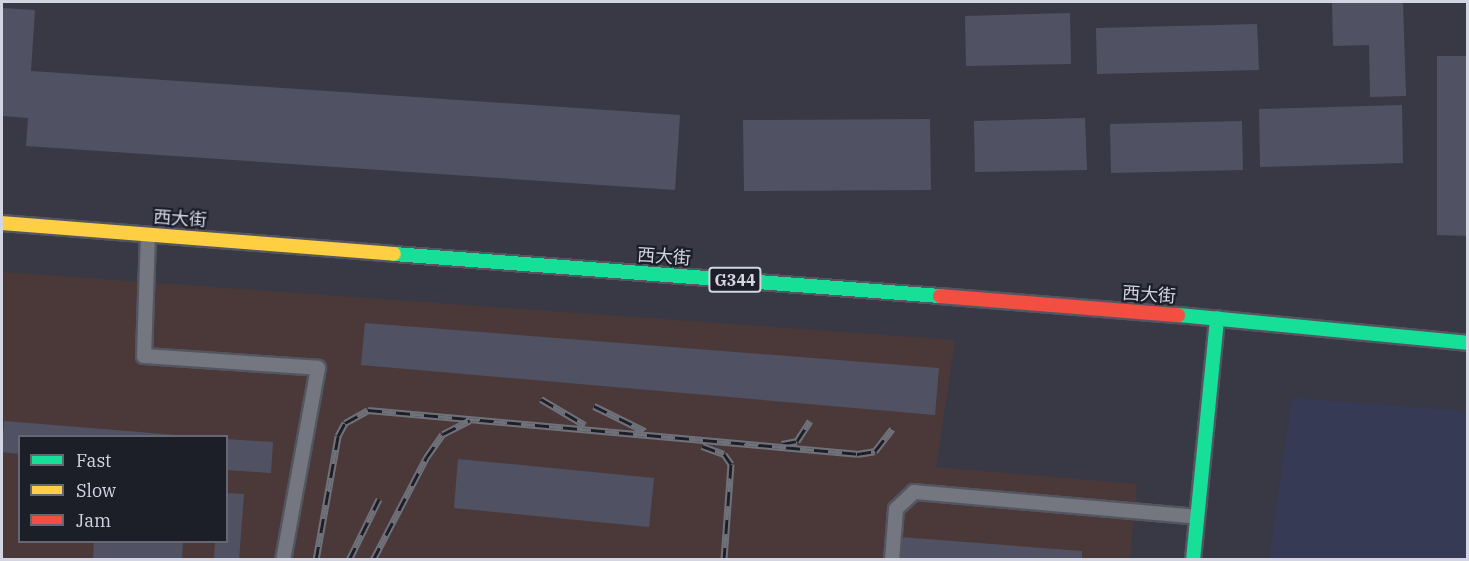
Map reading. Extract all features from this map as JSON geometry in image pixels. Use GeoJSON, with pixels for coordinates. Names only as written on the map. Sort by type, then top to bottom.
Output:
{"type":"FeatureCollection","features":[{"type":"Feature","properties":{"kind":"main road","name":"西大街"},"geometry":{"type":"LineString","coordinates":[[2,223],[1217,318],[1467,343]]}},
{"type":"Feature","properties":{"kind":"main road"},"geometry":{"type":"LineString","coordinates":[[1193,560],[1217,318]]}},
{"type":"Feature","properties":{"kind":"lane"},"geometry":{"type":"LineString","coordinates":[[148,234],[144,356],[318,368],[284,560]]}},
{"type":"Feature","properties":{"kind":"lane"},"geometry":{"type":"LineString","coordinates":[[892,560],[896,509],[914,492],[1197,517]]}},
{"type":"Feature","properties":{"kind":"shaded area"},"geometry":{"type":"Polygon","coordinates":[[[2,272],[955,340],[936,467],[1137,484],[1130,559],[2,559],[2,272]]]}},
{"type":"Feature","properties":{"kind":"shaded area"},"geometry":{"type":"Polygon","coordinates":[[[1292,398],[1467,411],[1467,559],[1269,559],[1292,398]]]}},
{"type":"Feature","properties":{"kind":"building"},"geometry":{"type":"Polygon","coordinates":[[[1332,2],[1403,2],[1406,96],[1370,97],[1369,45],[1333,46],[1332,2]]]}},
{"type":"Feature","properties":{"kind":"building"},"geometry":{"type":"Polygon","coordinates":[[[2,8],[35,10],[31,71],[680,115],[675,190],[26,146],[28,118],[2,116],[2,8]]]}},
{"type":"Feature","properties":{"kind":"building"},"geometry":{"type":"Polygon","coordinates":[[[1070,13],[1071,64],[966,66],[965,16],[1070,13]]]}},
{"type":"Feature","properties":{"kind":"building"},"geometry":{"type":"Polygon","coordinates":[[[1257,24],[1259,70],[1097,74],[1096,28],[1257,24]]]}},
{"type":"Feature","properties":{"kind":"building"},"geometry":{"type":"Polygon","coordinates":[[[1437,56],[1468,56],[1468,236],[1437,235],[1437,56]]]}},
{"type":"Feature","properties":{"kind":"building"},"geometry":{"type":"Polygon","coordinates":[[[1402,105],[1403,163],[1260,167],[1259,109],[1402,105]]]}},
{"type":"Feature","properties":{"kind":"building"},"geometry":{"type":"Polygon","coordinates":[[[1085,118],[1087,170],[975,172],[974,121],[1085,118]]]}},
{"type":"Feature","properties":{"kind":"building"},"geometry":{"type":"Polygon","coordinates":[[[930,119],[931,190],[744,191],[743,120],[930,119]]]}},
{"type":"Feature","properties":{"kind":"building"},"geometry":{"type":"Polygon","coordinates":[[[1242,121],[1243,170],[1111,173],[1110,124],[1242,121]]]}},
{"type":"Feature","properties":{"kind":"building"},"geometry":{"type":"Polygon","coordinates":[[[365,323],[939,368],[935,415],[361,365],[365,323]]]}},
{"type":"Feature","properties":{"kind":"building"},"geometry":{"type":"Polygon","coordinates":[[[4,421],[177,435],[18,435],[18,454],[2,452],[4,421]]]}},
{"type":"Feature","properties":{"kind":"building"},"geometry":{"type":"Polygon","coordinates":[[[228,439],[273,442],[271,473],[228,470],[228,439]]]}},
{"type":"Feature","properties":{"kind":"building"},"geometry":{"type":"Polygon","coordinates":[[[458,459],[654,478],[649,527],[454,508],[458,459]]]}},
{"type":"Feature","properties":{"kind":"building"},"geometry":{"type":"Polygon","coordinates":[[[228,493],[244,494],[239,560],[214,560],[215,543],[228,543],[228,493]]]}},
{"type":"Feature","properties":{"kind":"building"},"geometry":{"type":"Polygon","coordinates":[[[900,537],[1082,551],[1082,560],[899,560],[900,537]]]}},
{"type":"Feature","properties":{"kind":"building"},"geometry":{"type":"Polygon","coordinates":[[[94,543],[183,543],[182,560],[93,560],[94,543]]]}},
{"type":"Feature","properties":{"kind":"railway"},"geometry":{"type":"LineString","coordinates":[[541,399],[585,425]]}},
{"type":"Feature","properties":{"kind":"railway"},"geometry":{"type":"LineString","coordinates":[[594,406],[645,431]]}},
{"type":"Feature","properties":{"kind":"railway"},"geometry":{"type":"LineString","coordinates":[[316,560],[338,436],[345,423],[368,410],[857,454],[875,451],[892,429]]}},
{"type":"Feature","properties":{"kind":"railway"},"geometry":{"type":"LineString","coordinates":[[373,560],[426,458],[443,434],[470,420]]}},
{"type":"Feature","properties":{"kind":"railway"},"geometry":{"type":"LineString","coordinates":[[782,444],[797,441],[810,421]]}},
{"type":"Feature","properties":{"kind":"railway"},"geometry":{"type":"LineString","coordinates":[[702,446],[724,454],[731,464],[724,560]]}},
{"type":"Feature","properties":{"kind":"railway"},"geometry":{"type":"LineString","coordinates":[[349,560],[379,499]]}},
{"type":"Feature","properties":{"kind":"traffic: fast"},"geometry":{"type":"LineString","coordinates":[[394,254],[940,296]]}},
{"type":"Feature","properties":{"kind":"traffic: fast"},"geometry":{"type":"LineString","coordinates":[[1178,315],[1468,343]]}},
{"type":"Feature","properties":{"kind":"traffic: fast"},"geometry":{"type":"LineString","coordinates":[[1193,560],[1217,318]]}},
{"type":"Feature","properties":{"kind":"traffic: slow"},"geometry":{"type":"LineString","coordinates":[[2,223],[394,254]]}},
{"type":"Feature","properties":{"kind":"traffic: jam"},"geometry":{"type":"LineString","coordinates":[[940,296],[1178,315]]}}]}
